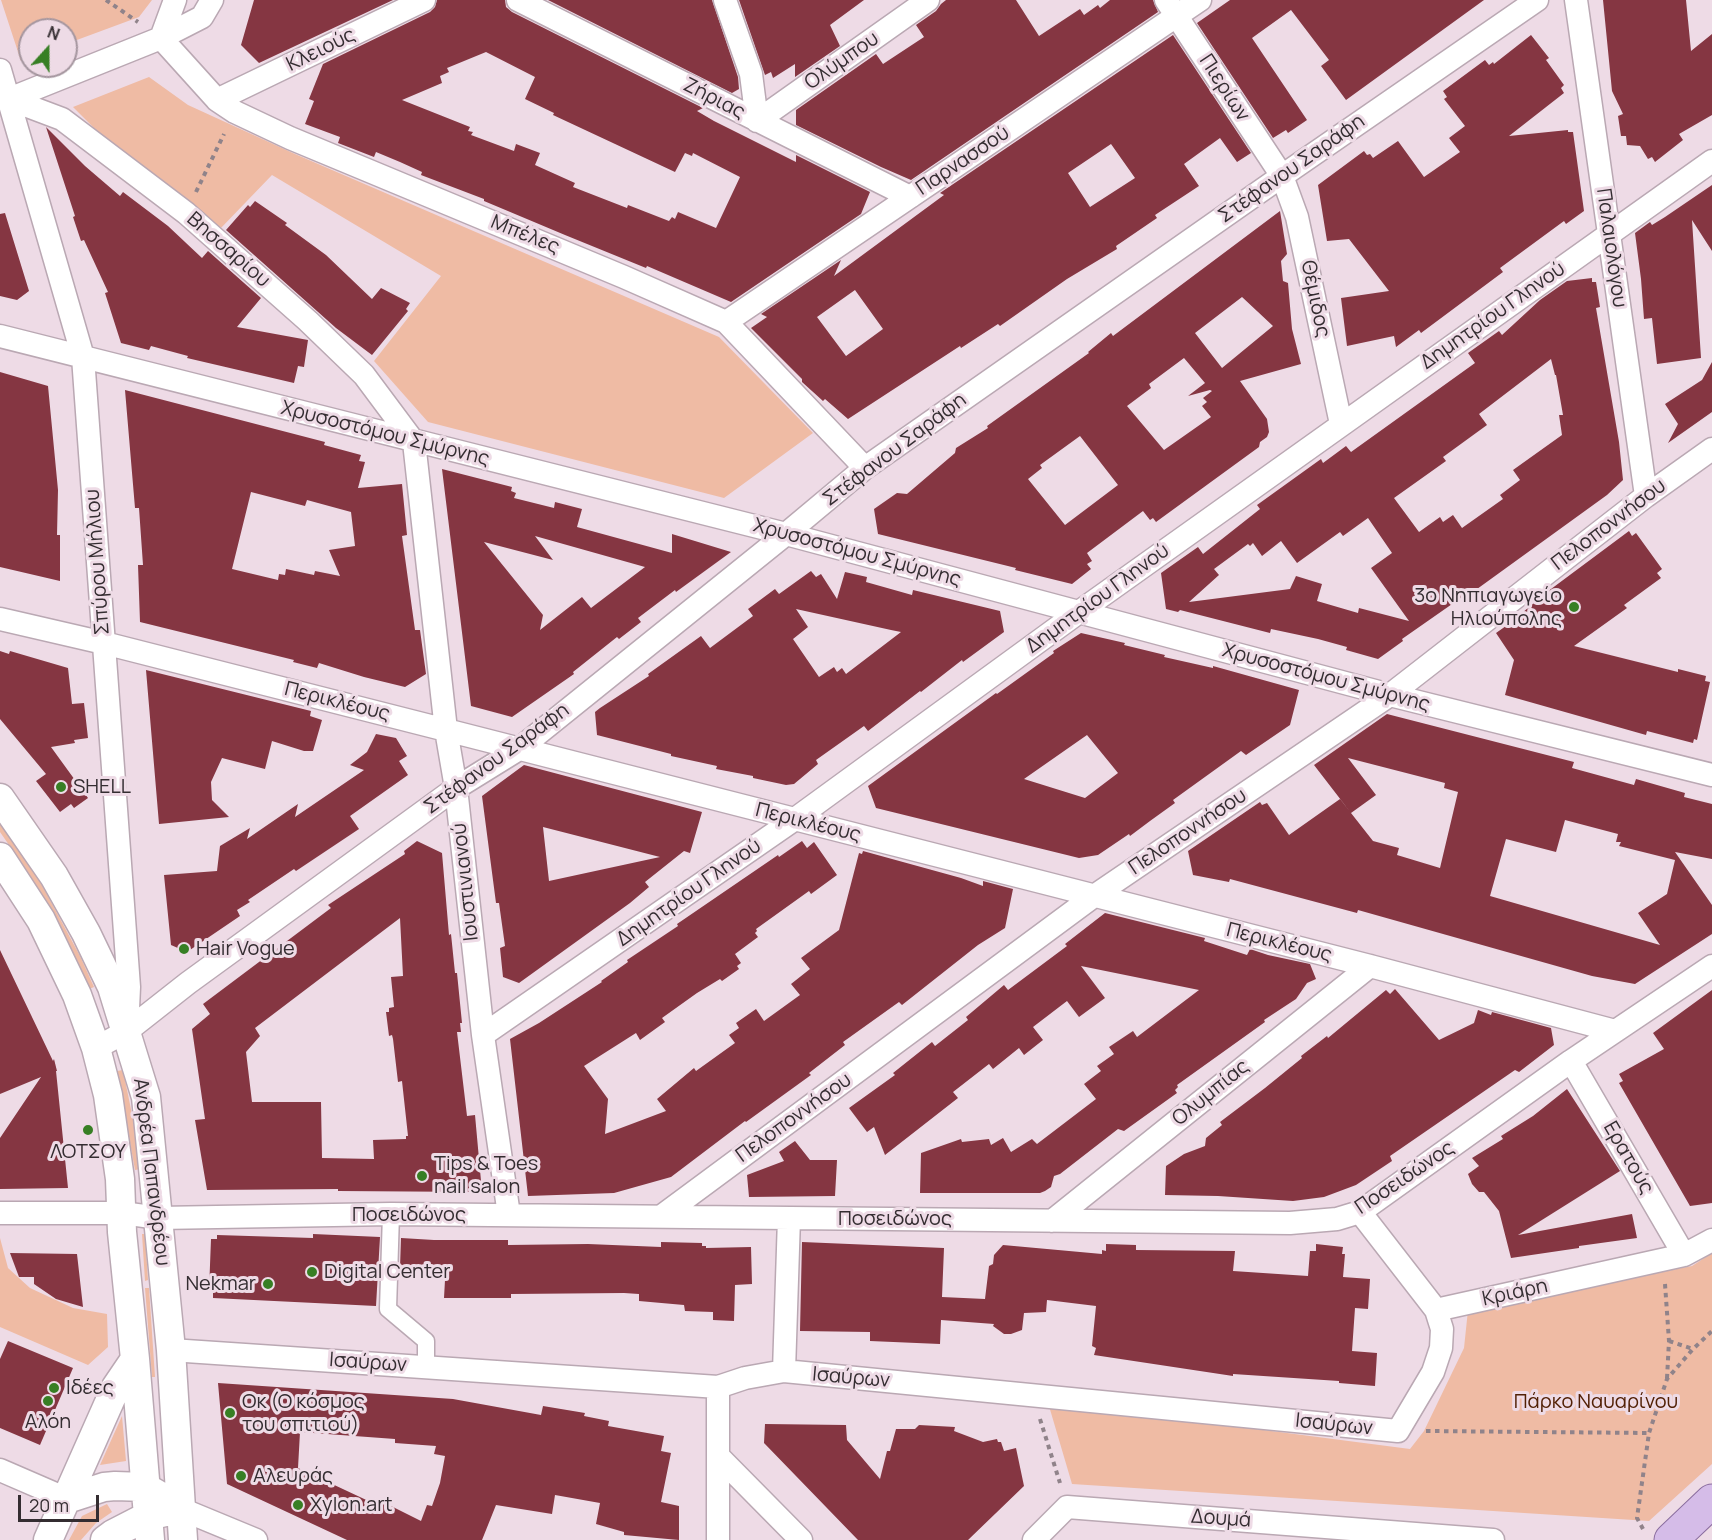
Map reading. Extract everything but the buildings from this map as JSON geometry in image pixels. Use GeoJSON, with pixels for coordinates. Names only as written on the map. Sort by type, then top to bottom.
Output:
{"type":"FeatureCollection","features":[{"type":"Feature","properties":{"kind":"main road"},"geometry":{"type":"LineString","coordinates":[[1658,1536],[1712,1501]]}},
{"type":"Feature","properties":{"kind":"street"},"geometry":{"type":"LineString","coordinates":[[161,38],[175,0]]}},
{"type":"Feature","properties":{"kind":"street"},"geometry":{"type":"LineString","coordinates":[[9,99],[161,38],[202,17],[212,0]]}},
{"type":"Feature","properties":{"kind":"street","name":"Κλειούς"},"geometry":{"type":"LineString","coordinates":[[226,106],[424,0]]}},
{"type":"Feature","properties":{"kind":"street","name":"Ζήριας"},"geometry":{"type":"LineString","coordinates":[[518,0],[910,198]]}},
{"type":"Feature","properties":{"kind":"street"},"geometry":{"type":"LineString","coordinates":[[725,0],[751,74],[757,121]]}},
{"type":"Feature","properties":{"kind":"street","name":"Ολύμπου"},"geometry":{"type":"LineString","coordinates":[[757,121],[928,0]]}},
{"type":"Feature","properties":{"kind":"street","name":"Παρνασσού"},"geometry":{"type":"LineString","coordinates":[[726,322],[910,198],[1171,8],[1200,0]]}},
{"type":"Feature","properties":{"kind":"street","name":"Στέφανου Σαράφη"},"geometry":{"type":"LineString","coordinates":[[127,1031],[188,982],[456,788],[519,749],[865,468],[1537,0]]}},
{"type":"Feature","properties":{"kind":"street","name":"Παλαιολόγου"},"geometry":{"type":"LineString","coordinates":[[1576,0],[1646,496]]}},
{"type":"Feature","properties":{"kind":"street","name":"Πιερίων"},"geometry":{"type":"LineString","coordinates":[[1171,8],[1282,176]]}},
{"type":"Feature","properties":{"kind":"street","name":"Μπέλες"},"geometry":{"type":"LineString","coordinates":[[161,38],[226,106],[290,138],[624,277],[726,322],[865,468]]}},
{"type":"Feature","properties":{"kind":"street","name":"Σπύρου Μήλιου"},"geometry":{"type":"LineString","coordinates":[[0,70],[83,357],[129,987],[127,1031]]}},
{"type":"Feature","properties":{"kind":"street","name":"Βησσαρίου"},"geometry":{"type":"LineString","coordinates":[[9,99],[62,119],[186,213],[309,321],[364,375],[414,442]]}},
{"type":"Feature","properties":{"kind":"street","name":"Δημητρίου Γληνού"},"geometry":{"type":"LineString","coordinates":[[483,1035],[795,819],[1078,612],[1712,162]]}},
{"type":"Feature","properties":{"kind":"street","name":"Θέμιδος"},"geometry":{"type":"LineString","coordinates":[[1282,176],[1297,217],[1341,424]]}},
{"type":"Feature","properties":{"kind":"street","name":"Χρυσοστόμου Σμύρνης"},"geometry":{"type":"LineString","coordinates":[[0,336],[786,534],[1390,695],[1712,775]]}},
{"type":"Feature","properties":{"kind":"street","name":"Ιουστινιανού"},"geometry":{"type":"LineString","coordinates":[[414,442],[483,1035],[509,1215]]}},
{"type":"Feature","properties":{"kind":"street","name":"Πελοποννήσου"},"geometry":{"type":"LineString","coordinates":[[663,1215],[1094,896],[1390,695],[1646,496],[1712,449]]}},
{"type":"Feature","properties":{"kind":"street","name":"Περικλέους"},"geometry":{"type":"LineString","coordinates":[[0,619],[104,643],[795,819],[1615,1031]]}},
{"type":"Feature","properties":{"kind":"street","name":"Ανδρέα Παπανδρέου"},"geometry":{"type":"LineString","coordinates":[[0,798],[54,876],[86,933],[112,987],[146,1096],[171,1350],[183,1540]]}},
{"type":"Feature","properties":{"kind":"street","name":"Ανδρέα Παπανδρέου"},"geometry":{"type":"LineString","coordinates":[[0,857],[46,930],[85,1012],[96,1048],[113,1125],[120,1179],[122,1232],[149,1528]]}},
{"type":"Feature","properties":{"kind":"street","name":"Ολυμπίας"},"geometry":{"type":"LineString","coordinates":[[1052,1221],[1370,966]]}},
{"type":"Feature","properties":{"kind":"street","name":"Ποσειδώνος"},"geometry":{"type":"LineString","coordinates":[[0,1213],[122,1213],[159,1218],[391,1214],[1290,1223],[1337,1219],[1360,1212],[1571,1061],[1712,966]]}},
{"type":"Feature","properties":{"kind":"street"},"geometry":{"type":"LineString","coordinates":[[96,1048],[127,1031]]}},
{"type":"Feature","properties":{"kind":"street","name":"Ερατούς"},"geometry":{"type":"LineString","coordinates":[[1571,1061],[1684,1256]]}},
{"type":"Feature","properties":{"kind":"street"},"geometry":{"type":"LineString","coordinates":[[1360,1212],[1436,1310]]}},
{"type":"Feature","properties":{"kind":"street"},"geometry":{"type":"LineString","coordinates":[[391,1214],[388,1310],[426,1341],[426,1367]]}},
{"type":"Feature","properties":{"kind":"street"},"geometry":{"type":"LineString","coordinates":[[783,1371],[789,1218]]}},
{"type":"Feature","properties":{"kind":"street","name":"Κριάρη"},"geometry":{"type":"LineString","coordinates":[[1436,1310],[1684,1256],[1712,1240]]}},
{"type":"Feature","properties":{"kind":"street","name":"Ισαύρων"},"geometry":{"type":"LineString","coordinates":[[171,1350],[718,1387],[745,1378],[783,1371],[1398,1431],[1433,1372],[1441,1348],[1442,1329],[1436,1310]]}},
{"type":"Feature","properties":{"kind":"street"},"geometry":{"type":"LineString","coordinates":[[48,1540],[116,1387],[135,1359]]}},
{"type":"Feature","properties":{"kind":"street"},"geometry":{"type":"LineString","coordinates":[[718,1387],[718,1540]]}},
{"type":"Feature","properties":{"kind":"street"},"geometry":{"type":"LineString","coordinates":[[718,1456],[801,1540]]}},
{"type":"Feature","properties":{"kind":"street"},"geometry":{"type":"LineString","coordinates":[[0,1470],[67,1499],[104,1487],[145,1487],[181,1509],[256,1540]]}},
{"type":"Feature","properties":{"kind":"street"},"geometry":{"type":"LineString","coordinates":[[1034,1540],[1067,1507]]}},
{"type":"Feature","properties":{"kind":"street","name":"Δουμά"},"geometry":{"type":"LineString","coordinates":[[1067,1507],[1493,1540]]}},
{"type":"Feature","properties":{"kind":"street"},"geometry":{"type":"LineString","coordinates":[[105,1540],[113,1534],[149,1528],[181,1509]]}},
{"type":"Feature","properties":{"kind":"path"},"geometry":{"type":"LineString","coordinates":[[106,0],[161,38]]}},
{"type":"Feature","properties":{"kind":"path"},"geometry":{"type":"LineString","coordinates":[[186,213],[226,106]]}},
{"type":"Feature","properties":{"kind":"path"},"geometry":{"type":"LineString","coordinates":[[1658,1536],[1637,1518],[1649,1433],[1667,1379],[1669,1341],[1665,1279],[1661,1261]]}},
{"type":"Feature","properties":{"kind":"path"},"geometry":{"type":"LineString","coordinates":[[1667,1379],[1712,1331]]}},
{"type":"Feature","properties":{"kind":"path"},"geometry":{"type":"LineString","coordinates":[[1669,1341],[1693,1349]]}},
{"type":"Feature","properties":{"kind":"path"},"geometry":{"type":"LineString","coordinates":[[1041,1422],[1067,1507]]}},
{"type":"Feature","properties":{"kind":"path"},"geometry":{"type":"LineString","coordinates":[[1398,1431],[1649,1433]]}},
{"type":"Feature","properties":{"kind":"green space"},"geometry":{"type":"Polygon","coordinates":[[[1,0],[152,0],[139,17],[78,40],[78,18],[18,18],[18,52],[1,0]]]}},
{"type":"Feature","properties":{"kind":"green space"},"geometry":{"type":"Polygon","coordinates":[[[149,77],[188,105],[295,154],[719,337],[813,433],[724,498],[428,422],[374,361],[441,276],[272,175],[220,229],[96,130],[73,107],[149,77]]]}},
{"type":"Feature","properties":{"kind":"green space"},"geometry":{"type":"Polygon","coordinates":[[[0,821],[36,874],[94,987],[89,989],[52,913],[0,832],[0,821]]]}},
{"type":"Feature","properties":{"kind":"green space"},"geometry":{"type":"Polygon","coordinates":[[[123,1070],[141,1169],[135,1170],[117,1071],[123,1070]]]}},
{"type":"Feature","properties":{"kind":"green space"},"geometry":{"type":"Polygon","coordinates":[[[142,1234],[145,1234],[148,1280],[145,1281],[142,1234]]]}},
{"type":"Feature","properties":{"kind":"green space"},"geometry":{"type":"Polygon","coordinates":[[[0,1238],[8,1268],[30,1288],[73,1308],[107,1314],[108,1347],[88,1365],[0,1327],[0,1238]]]}},
{"type":"Feature","properties":{"kind":"green space","name":"Πάρκο Ναυαρίνου"},"geometry":{"type":"Polygon","coordinates":[[[1712,1253],[1712,1464],[1649,1521],[1072,1484],[1049,1406],[1233,1426],[1410,1449],[1424,1431],[1464,1348],[1468,1310],[1692,1266],[1712,1253]]]}},
{"type":"Feature","properties":{"kind":"green space"},"geometry":{"type":"Polygon","coordinates":[[[145,1288],[149,1288],[155,1377],[152,1377],[145,1288]]]}},
{"type":"Feature","properties":{"kind":"green space"},"geometry":{"type":"Polygon","coordinates":[[[122,1416],[126,1461],[100,1465],[122,1416]]]}},
{"type":"Feature","properties":{"kind":"green space"},"geometry":{"type":"Polygon","coordinates":[[[107,1504],[112,1512],[96,1523],[81,1540],[69,1540],[82,1516],[107,1504]]]}},
{"type":"Feature","properties":{"kind":"place","name":"3o Νηπιαγωγείο Ηλιούπολης"},"geometry":{"type":"Point","coordinates":[1574,607]}},
{"type":"Feature","properties":{"kind":"place","name":"SHELL"},"geometry":{"type":"Point","coordinates":[61,787]}},
{"type":"Feature","properties":{"kind":"place","name":"Hair Vogue"},"geometry":{"type":"Point","coordinates":[184,949]}},
{"type":"Feature","properties":{"kind":"place","name":"ΛΟΤΣΟΥ"},"geometry":{"type":"Point","coordinates":[88,1130]}},
{"type":"Feature","properties":{"kind":"place","name":"Tips & Toes nail salon"},"geometry":{"type":"Point","coordinates":[422,1176]}},
{"type":"Feature","properties":{"kind":"place","name":"Digital Center"},"geometry":{"type":"Point","coordinates":[312,1272]}},
{"type":"Feature","properties":{"kind":"place","name":"Nekmar"},"geometry":{"type":"Point","coordinates":[268,1284]}},
{"type":"Feature","properties":{"kind":"place","name":"Ιδέες"},"geometry":{"type":"Point","coordinates":[54,1388]}},
{"type":"Feature","properties":{"kind":"place","name":"Αλόη"},"geometry":{"type":"Point","coordinates":[48,1401]}},
{"type":"Feature","properties":{"kind":"place","name":"Οκ (Ο κόσμος του σπιτιού)"},"geometry":{"type":"Point","coordinates":[230,1413]}},
{"type":"Feature","properties":{"kind":"place","name":"Αλευράς"},"geometry":{"type":"Point","coordinates":[241,1476]}},
{"type":"Feature","properties":{"kind":"place","name":"Xylon.art"},"geometry":{"type":"Point","coordinates":[298,1505]}}]}
